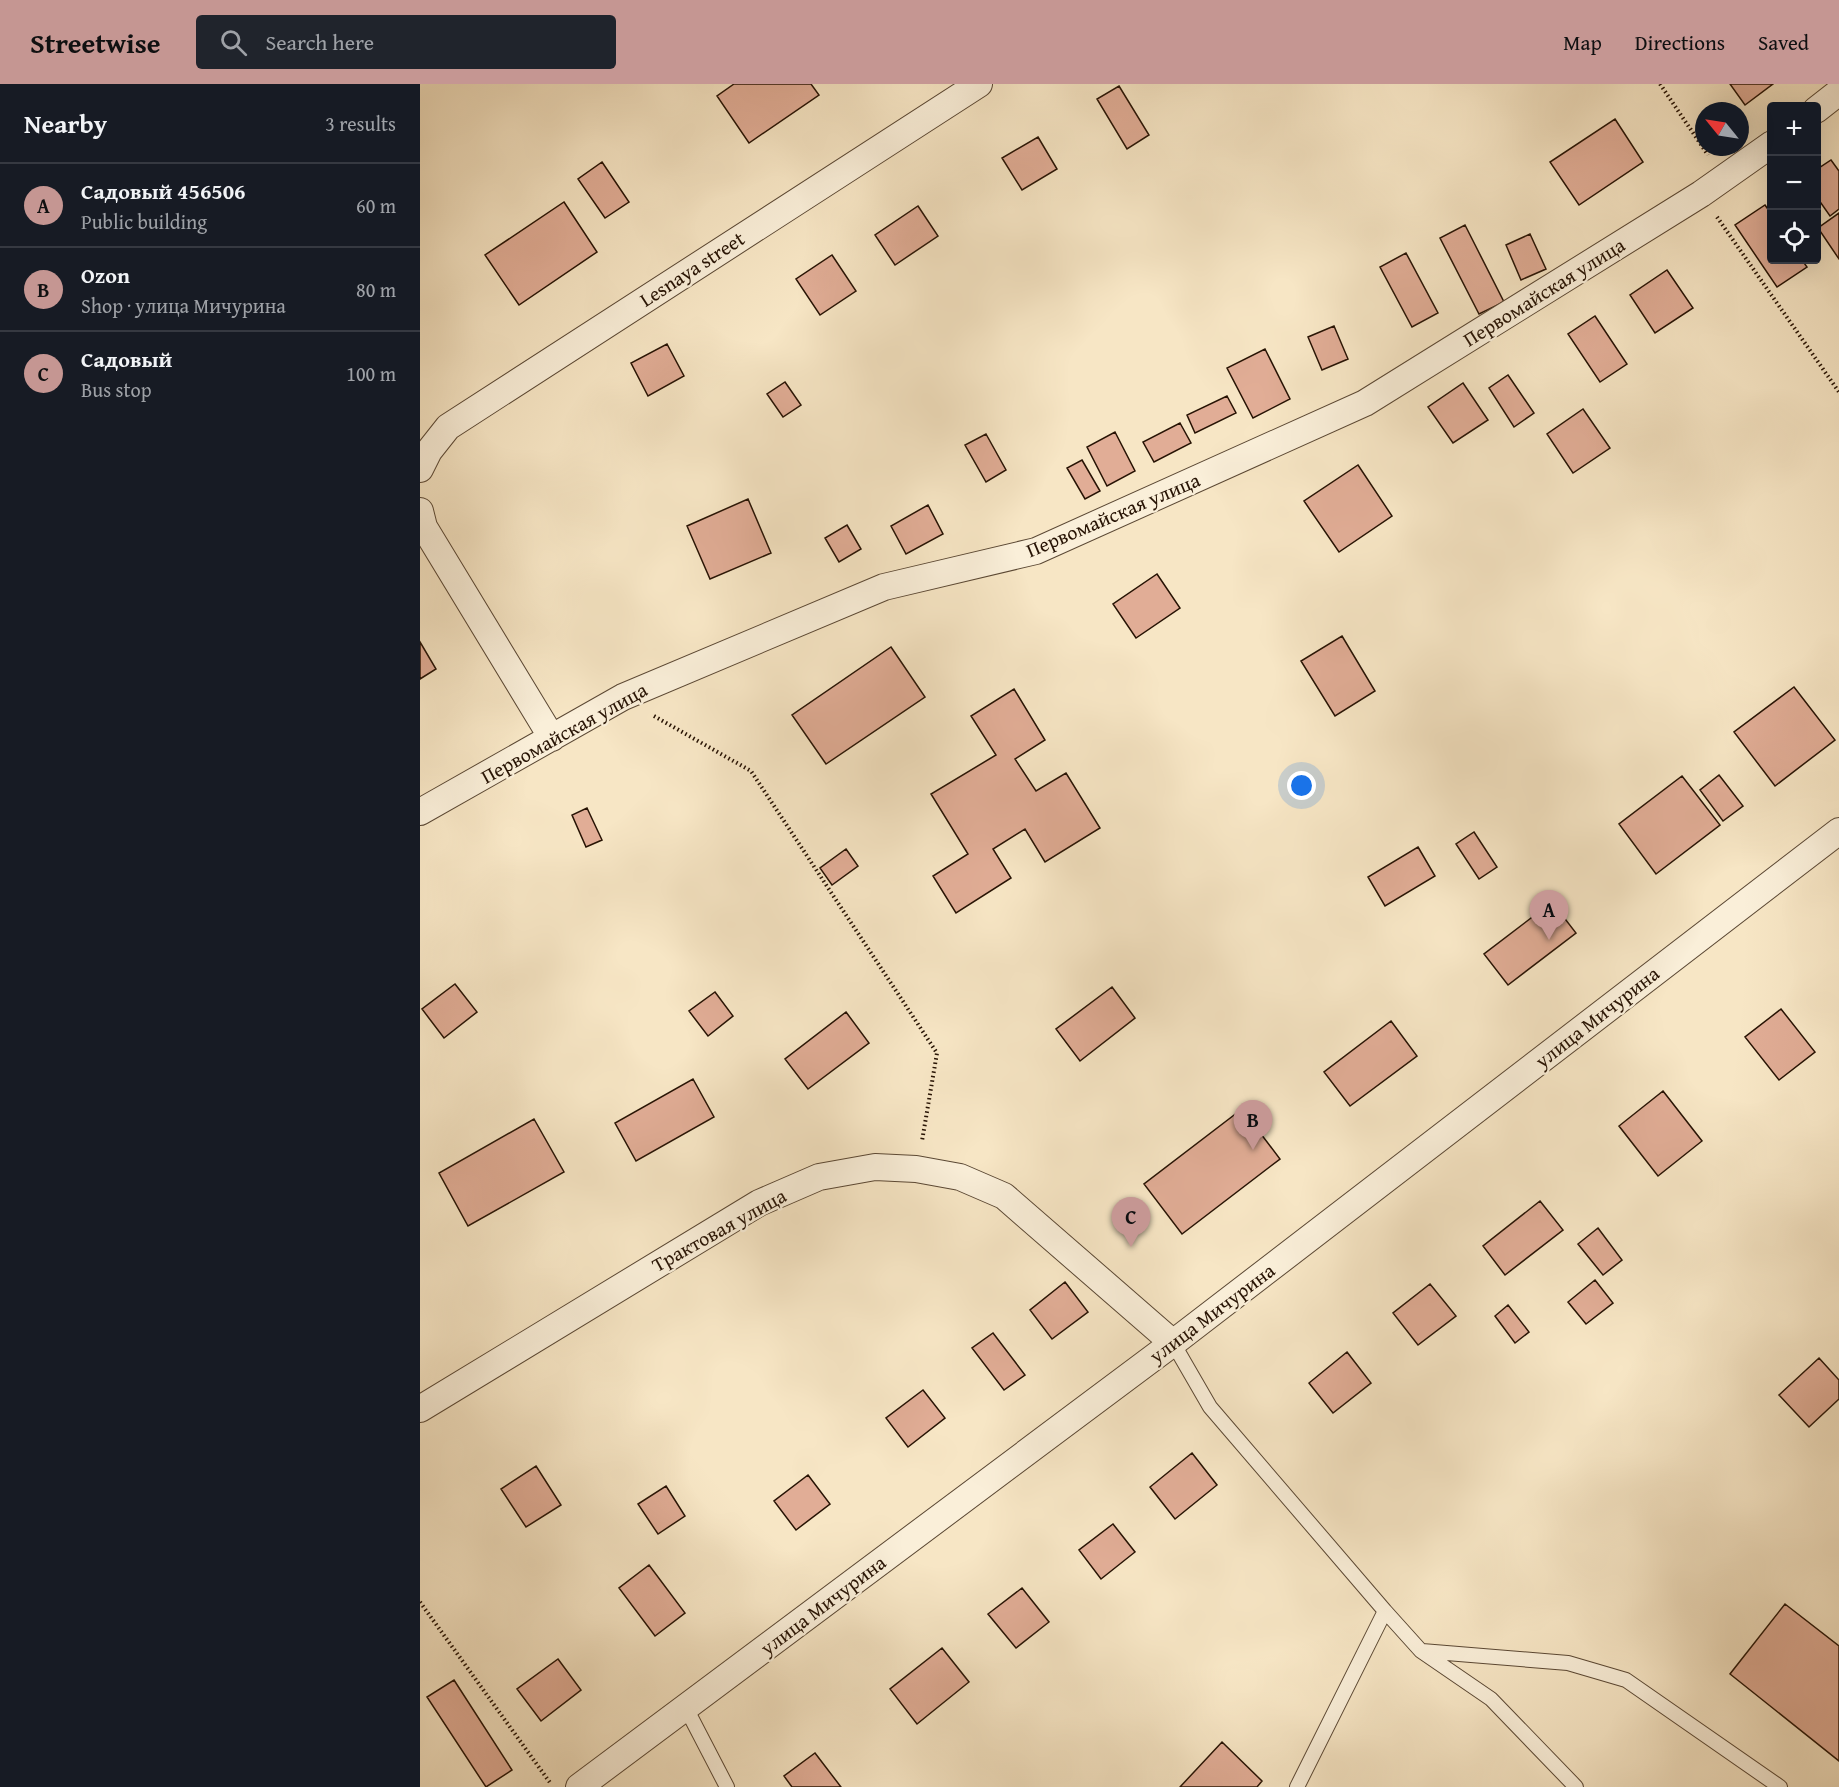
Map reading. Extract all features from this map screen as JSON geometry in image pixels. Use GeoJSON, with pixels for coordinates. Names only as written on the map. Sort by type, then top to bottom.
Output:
{"type":"FeatureCollection","features":[{"type":"Feature","properties":{"kind":"street","name":"Lesnaya street"},"geometry":{"type":"LineString","coordinates":[[420,469],[429,451],[448,427],[979,84]]}},
{"type":"Feature","properties":{"kind":"street"},"geometry":{"type":"LineString","coordinates":[[1821,106],[1839,92]]}},
{"type":"Feature","properties":{"kind":"street","name":"Первомайская улица"},"geometry":{"type":"LineString","coordinates":[[420,812],[623,697],[884,587],[1036,551],[1365,403],[1725,180],[1767,148]]}},
{"type":"Feature","properties":{"kind":"street"},"geometry":{"type":"LineString","coordinates":[[420,511],[424,527],[552,738]]}},
{"type":"Feature","properties":{"kind":"street","name":"улица Мичурина"},"geometry":{"type":"LineString","coordinates":[[579,1787],[1173,1344],[1839,831]]}},
{"type":"Feature","properties":{"kind":"street","name":"Трактовая улица"},"geometry":{"type":"LineString","coordinates":[[420,1409],[759,1203],[819,1177],[875,1167],[916,1169],[960,1177],[1004,1196],[1173,1344]]}},
{"type":"Feature","properties":{"kind":"lane"},"geometry":{"type":"LineString","coordinates":[[1173,1344],[1210,1407],[1384,1611],[1421,1651],[1491,1699],[1576,1787]]}},
{"type":"Feature","properties":{"kind":"lane"},"geometry":{"type":"LineString","coordinates":[[1297,1787],[1384,1611]]}},
{"type":"Feature","properties":{"kind":"lane"},"geometry":{"type":"LineString","coordinates":[[1421,1651],[1568,1663],[1626,1680],[1780,1787]]}},
{"type":"Feature","properties":{"kind":"lane"},"geometry":{"type":"LineString","coordinates":[[686,1708],[727,1787]]}},
{"type":"Feature","properties":{"kind":"path"},"geometry":{"type":"LineString","coordinates":[[1660,84],[1725,180]]}},
{"type":"Feature","properties":{"kind":"path"},"geometry":{"type":"LineString","coordinates":[[1701,195],[1839,392]]}},
{"type":"Feature","properties":{"kind":"path"},"geometry":{"type":"LineString","coordinates":[[623,697],[750,771],[937,1053],[916,1169]]}},
{"type":"Feature","properties":{"kind":"path"},"geometry":{"type":"LineString","coordinates":[[420,1602],[553,1787]]}},
{"type":"Feature","properties":{"kind":"building"},"geometry":{"type":"Polygon","coordinates":[[[734,84],[811,84],[819,95],[749,143],[717,96],[734,84]]]}},
{"type":"Feature","properties":{"kind":"building"},"geometry":{"type":"Polygon","coordinates":[[[1730,84],[1773,84],[1749,102],[1743,102],[1730,84]]]}},
{"type":"Feature","properties":{"kind":"building"},"geometry":{"type":"Polygon","coordinates":[[[1119,86],[1149,135],[1127,149],[1097,99],[1119,86]]]}},
{"type":"Feature","properties":{"kind":"building"},"geometry":{"type":"Polygon","coordinates":[[[1615,119],[1643,162],[1579,205],[1550,162],[1615,119]]]}},
{"type":"Feature","properties":{"kind":"building"},"geometry":{"type":"Polygon","coordinates":[[[1038,137],[1057,169],[1022,190],[1002,158],[1038,137]]]}},
{"type":"Feature","properties":{"kind":"building"},"geometry":{"type":"Polygon","coordinates":[[[1831,160],[1839,171],[1839,209],[1830,216],[1821,203],[1821,167],[1831,160]]]}},
{"type":"Feature","properties":{"kind":"building"},"geometry":{"type":"Polygon","coordinates":[[[602,162],[629,202],[605,218],[578,179],[602,162]]]}},
{"type":"Feature","properties":{"kind":"building"},"geometry":{"type":"Polygon","coordinates":[[[564,202],[597,252],[519,305],[485,255],[564,202]]]}},
{"type":"Feature","properties":{"kind":"building"},"geometry":{"type":"Polygon","coordinates":[[[1765,205],[1767,208],[1767,264],[1805,264],[1807,267],[1777,287],[1735,225],[1765,205]]]}},
{"type":"Feature","properties":{"kind":"building"},"geometry":{"type":"Polygon","coordinates":[[[918,206],[938,236],[895,265],[875,235],[918,206]]]}},
{"type":"Feature","properties":{"kind":"building"},"geometry":{"type":"Polygon","coordinates":[[[1839,213],[1839,259],[1821,232],[1821,226],[1839,213]]]}},
{"type":"Feature","properties":{"kind":"building"},"geometry":{"type":"Polygon","coordinates":[[[1465,225],[1504,302],[1479,314],[1440,238],[1465,225]]]}},
{"type":"Feature","properties":{"kind":"building"},"geometry":{"type":"Polygon","coordinates":[[[1530,234],[1546,269],[1521,280],[1506,245],[1530,234]]]}},
{"type":"Feature","properties":{"kind":"building"},"geometry":{"type":"Polygon","coordinates":[[[1406,253],[1438,313],[1412,327],[1380,267],[1406,253]]]}},
{"type":"Feature","properties":{"kind":"building"},"geometry":{"type":"Polygon","coordinates":[[[832,255],[856,291],[820,315],[796,279],[832,255]]]}},
{"type":"Feature","properties":{"kind":"building"},"geometry":{"type":"Polygon","coordinates":[[[1667,270],[1693,308],[1655,333],[1630,295],[1667,270]]]}},
{"type":"Feature","properties":{"kind":"building"},"geometry":{"type":"Polygon","coordinates":[[[1595,316],[1627,364],[1600,382],[1568,334],[1595,316]]]}},
{"type":"Feature","properties":{"kind":"building"},"geometry":{"type":"Polygon","coordinates":[[[1334,326],[1348,359],[1322,370],[1308,337],[1334,326]]]}},
{"type":"Feature","properties":{"kind":"building"},"geometry":{"type":"Polygon","coordinates":[[[667,344],[684,376],[648,396],[631,363],[667,344]]]}},
{"type":"Feature","properties":{"kind":"building"},"geometry":{"type":"Polygon","coordinates":[[[1265,349],[1290,399],[1253,418],[1227,368],[1265,349]]]}},
{"type":"Feature","properties":{"kind":"building"},"geometry":{"type":"Polygon","coordinates":[[[1508,375],[1534,413],[1514,427],[1489,388],[1508,375]]]}},
{"type":"Feature","properties":{"kind":"building"},"geometry":{"type":"Polygon","coordinates":[[[785,382],[801,405],[783,417],[767,394],[785,382]]]}},
{"type":"Feature","properties":{"kind":"building"},"geometry":{"type":"Polygon","coordinates":[[[1463,383],[1488,420],[1453,443],[1428,407],[1463,383]]]}},
{"type":"Feature","properties":{"kind":"building"},"geometry":{"type":"Polygon","coordinates":[[[1227,396],[1236,413],[1195,433],[1187,415],[1227,396]]]}},
{"type":"Feature","properties":{"kind":"building"},"geometry":{"type":"Polygon","coordinates":[[[1583,409],[1610,448],[1573,473],[1547,434],[1583,409]]]}},
{"type":"Feature","properties":{"kind":"building"},"geometry":{"type":"Polygon","coordinates":[[[1180,423],[1191,443],[1154,462],[1143,442],[1180,423]]]}},
{"type":"Feature","properties":{"kind":"building"},"geometry":{"type":"Polygon","coordinates":[[[1115,432],[1135,471],[1107,486],[1087,447],[1115,432]]]}},
{"type":"Feature","properties":{"kind":"building"},"geometry":{"type":"Polygon","coordinates":[[[986,434],[1006,470],[986,482],[965,445],[986,434]]]}},
{"type":"Feature","properties":{"kind":"building"},"geometry":{"type":"Polygon","coordinates":[[[1082,460],[1100,491],[1085,499],[1067,468],[1082,460]]]}},
{"type":"Feature","properties":{"kind":"building"},"geometry":{"type":"Polygon","coordinates":[[[1358,465],[1392,516],[1339,552],[1304,501],[1358,465]]]}},
{"type":"Feature","properties":{"kind":"building"},"geometry":{"type":"Polygon","coordinates":[[[748,499],[771,553],[710,579],[687,526],[748,499]]]}},
{"type":"Feature","properties":{"kind":"building"},"geometry":{"type":"Polygon","coordinates":[[[928,505],[943,534],[906,554],[891,526],[928,505]]]}},
{"type":"Feature","properties":{"kind":"building"},"geometry":{"type":"Polygon","coordinates":[[[847,525],[861,549],[839,562],[825,538],[847,525]]]}},
{"type":"Feature","properties":{"kind":"building"},"geometry":{"type":"Polygon","coordinates":[[[1157,574],[1180,608],[1136,638],[1113,604],[1157,574]]]}},
{"type":"Feature","properties":{"kind":"building"},"geometry":{"type":"Polygon","coordinates":[[[1342,636],[1375,691],[1335,716],[1301,661],[1342,636]]]}},
{"type":"Feature","properties":{"kind":"building"},"geometry":{"type":"Polygon","coordinates":[[[420,642],[436,669],[420,679],[420,642]]]}},
{"type":"Feature","properties":{"kind":"building"},"geometry":{"type":"Polygon","coordinates":[[[891,647],[925,697],[826,764],[792,715],[891,647]]]}},
{"type":"Feature","properties":{"kind":"building"},"geometry":{"type":"Polygon","coordinates":[[[1794,687],[1835,740],[1775,786],[1734,732],[1794,687]]]}},
{"type":"Feature","properties":{"kind":"building"},"geometry":{"type":"Polygon","coordinates":[[[1014,689],[1045,740],[1015,759],[1036,791],[1066,773],[1100,828],[1045,862],[1025,829],[993,849],[1011,878],[956,913],[933,876],[968,854],[931,794],[996,755],[971,716],[1014,689]]]}},
{"type":"Feature","properties":{"kind":"building"},"geometry":{"type":"Polygon","coordinates":[[[1719,775],[1743,806],[1723,821],[1700,790],[1719,775]]]}},
{"type":"Feature","properties":{"kind":"building"},"geometry":{"type":"Polygon","coordinates":[[[1682,776],[1720,825],[1656,874],[1619,824],[1682,776]]]}},
{"type":"Feature","properties":{"kind":"building"},"geometry":{"type":"Polygon","coordinates":[[[587,808],[602,840],[586,847],[572,815],[587,808]]]}},
{"type":"Feature","properties":{"kind":"building"},"geometry":{"type":"Polygon","coordinates":[[[1474,832],[1497,867],[1479,879],[1456,844],[1474,832]]]}},
{"type":"Feature","properties":{"kind":"building"},"geometry":{"type":"Polygon","coordinates":[[[1418,847],[1435,876],[1385,906],[1368,877],[1418,847]]]}},
{"type":"Feature","properties":{"kind":"building"},"geometry":{"type":"Polygon","coordinates":[[[846,849],[858,866],[832,885],[820,868],[846,849]]]}},
{"type":"Feature","properties":{"kind":"building"},"geometry":{"type":"Polygon","coordinates":[[[1552,902],[1576,933],[1508,985],[1484,954],[1552,902]]]}},
{"type":"Feature","properties":{"kind":"building"},"geometry":{"type":"Polygon","coordinates":[[[455,984],[477,1012],[444,1038],[422,1009],[455,984]]]}},
{"type":"Feature","properties":{"kind":"building"},"geometry":{"type":"Polygon","coordinates":[[[1112,987],[1135,1018],[1080,1061],[1056,1029],[1112,987]]]}},
{"type":"Feature","properties":{"kind":"building"},"geometry":{"type":"Polygon","coordinates":[[[715,992],[733,1016],[708,1036],[689,1011],[715,992]]]}},
{"type":"Feature","properties":{"kind":"building"},"geometry":{"type":"Polygon","coordinates":[[[1781,1009],[1815,1052],[1779,1080],[1745,1037],[1781,1009]]]}},
{"type":"Feature","properties":{"kind":"building"},"geometry":{"type":"Polygon","coordinates":[[[846,1012],[869,1043],[808,1089],[785,1059],[846,1012]]]}},
{"type":"Feature","properties":{"kind":"building"},"geometry":{"type":"Polygon","coordinates":[[[1391,1021],[1417,1056],[1350,1106],[1324,1072],[1391,1021]]]}},
{"type":"Feature","properties":{"kind":"building"},"geometry":{"type":"Polygon","coordinates":[[[693,1079],[714,1117],[636,1161],[615,1123],[693,1079]]]}},
{"type":"Feature","properties":{"kind":"building"},"geometry":{"type":"Polygon","coordinates":[[[1663,1091],[1702,1141],[1658,1176],[1619,1126],[1663,1091]]]}},
{"type":"Feature","properties":{"kind":"building"},"geometry":{"type":"Polygon","coordinates":[[[1242,1109],[1280,1159],[1182,1234],[1144,1184],[1242,1109]]]}},
{"type":"Feature","properties":{"kind":"building"},"geometry":{"type":"Polygon","coordinates":[[[534,1119],[564,1172],[468,1226],[439,1173],[534,1119]]]}},
{"type":"Feature","properties":{"kind":"building"},"geometry":{"type":"Polygon","coordinates":[[[1540,1201],[1563,1230],[1505,1275],[1483,1246],[1540,1201]]]}},
{"type":"Feature","properties":{"kind":"building"},"geometry":{"type":"Polygon","coordinates":[[[1598,1228],[1622,1260],[1603,1275],[1578,1244],[1598,1228]]]}},
{"type":"Feature","properties":{"kind":"building"},"geometry":{"type":"Polygon","coordinates":[[[1595,1280],[1613,1303],[1586,1324],[1568,1302],[1595,1280]]]}},
{"type":"Feature","properties":{"kind":"building"},"geometry":{"type":"Polygon","coordinates":[[[1065,1282],[1088,1312],[1052,1339],[1030,1310],[1065,1282]]]}},
{"type":"Feature","properties":{"kind":"building"},"geometry":{"type":"Polygon","coordinates":[[[1430,1284],[1456,1316],[1418,1345],[1393,1313],[1430,1284]]]}},
{"type":"Feature","properties":{"kind":"building"},"geometry":{"type":"Polygon","coordinates":[[[1508,1305],[1529,1332],[1515,1343],[1495,1316],[1508,1305]]]}},
{"type":"Feature","properties":{"kind":"building"},"geometry":{"type":"Polygon","coordinates":[[[993,1333],[1025,1375],[1004,1390],[972,1348],[993,1333]]]}},
{"type":"Feature","properties":{"kind":"building"},"geometry":{"type":"Polygon","coordinates":[[[1347,1352],[1371,1383],[1333,1413],[1309,1383],[1347,1352]]]}},
{"type":"Feature","properties":{"kind":"building"},"geometry":{"type":"Polygon","coordinates":[[[1819,1358],[1839,1380],[1839,1399],[1809,1427],[1779,1395],[1819,1358]]]}},
{"type":"Feature","properties":{"kind":"building"},"geometry":{"type":"Polygon","coordinates":[[[923,1390],[945,1418],[908,1447],[886,1418],[923,1390]]]}},
{"type":"Feature","properties":{"kind":"building"},"geometry":{"type":"Polygon","coordinates":[[[1192,1453],[1217,1485],[1175,1519],[1150,1487],[1192,1453]]]}},
{"type":"Feature","properties":{"kind":"building"},"geometry":{"type":"Polygon","coordinates":[[[536,1466],[561,1505],[526,1527],[501,1489],[536,1466]]]}},
{"type":"Feature","properties":{"kind":"building"},"geometry":{"type":"Polygon","coordinates":[[[808,1475],[830,1504],[796,1530],[774,1501],[808,1475]]]}},
{"type":"Feature","properties":{"kind":"building"},"geometry":{"type":"Polygon","coordinates":[[[666,1486],[685,1516],[658,1534],[638,1504],[666,1486]]]}},
{"type":"Feature","properties":{"kind":"building"},"geometry":{"type":"Polygon","coordinates":[[[1113,1524],[1135,1552],[1101,1579],[1079,1550],[1113,1524]]]}},
{"type":"Feature","properties":{"kind":"building"},"geometry":{"type":"Polygon","coordinates":[[[649,1565],[685,1613],[655,1636],[619,1588],[649,1565]]]}},
{"type":"Feature","properties":{"kind":"building"},"geometry":{"type":"Polygon","coordinates":[[[1022,1588],[1049,1622],[1016,1648],[988,1614],[1022,1588]]]}},
{"type":"Feature","properties":{"kind":"building"},"geometry":{"type":"Polygon","coordinates":[[[1785,1604],[1839,1646],[1839,1761],[1730,1674],[1785,1604]]]}},
{"type":"Feature","properties":{"kind":"building"},"geometry":{"type":"Polygon","coordinates":[[[942,1648],[969,1682],[917,1724],[890,1689],[942,1648]]]}},
{"type":"Feature","properties":{"kind":"building"},"geometry":{"type":"Polygon","coordinates":[[[558,1659],[581,1690],[541,1721],[517,1689],[558,1659]]]}},
{"type":"Feature","properties":{"kind":"building"},"geometry":{"type":"Polygon","coordinates":[[[454,1680],[512,1770],[486,1787],[427,1697],[454,1680]]]}},
{"type":"Feature","properties":{"kind":"building"},"geometry":{"type":"Polygon","coordinates":[[[1222,1742],[1262,1781],[1257,1787],[1180,1787],[1222,1742]]]}},
{"type":"Feature","properties":{"kind":"building"},"geometry":{"type":"Polygon","coordinates":[[[815,1753],[841,1787],[792,1787],[784,1776],[815,1753]]]}},
{"type":"Feature","properties":{"kind":"place","name":"Садовый 456506"},"geometry":{"type":"Point","coordinates":[1549,940]}},
{"type":"Feature","properties":{"kind":"place","name":"Ozon"},"geometry":{"type":"Point","coordinates":[1253,1150]}},
{"type":"Feature","properties":{"kind":"place","name":"Садовый"},"geometry":{"type":"Point","coordinates":[1131,1247]}}]}
